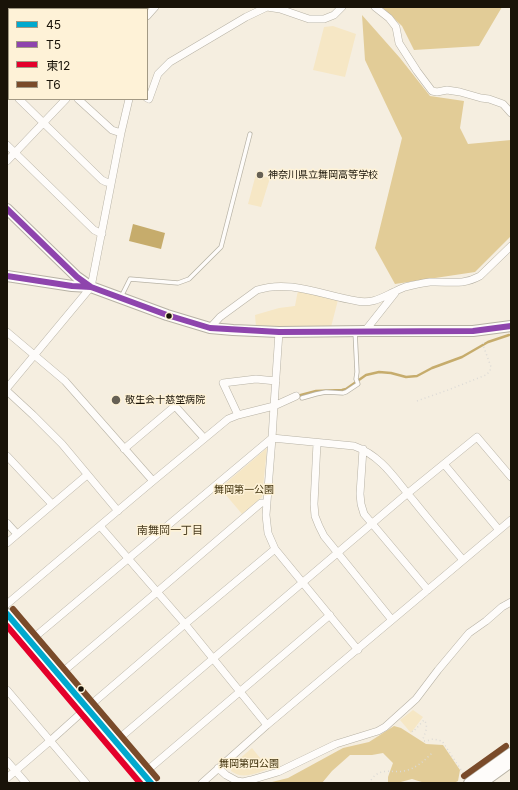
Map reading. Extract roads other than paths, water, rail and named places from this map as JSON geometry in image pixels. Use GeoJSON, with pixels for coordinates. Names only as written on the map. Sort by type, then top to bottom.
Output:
{"type":"FeatureCollection","features":[{"type":"Feature","properties":{"kind":"street"},"geometry":{"type":"LineString","coordinates":[[148,15],[155,7]]}},
{"type":"Feature","properties":{"kind":"street"},"geometry":{"type":"LineString","coordinates":[[148,98],[158,74],[170,62],[246,17],[267,7],[280,9],[309,19],[324,20],[334,15],[342,7]]}},
{"type":"Feature","properties":{"kind":"street"},"geometry":{"type":"LineString","coordinates":[[375,7],[389,18],[396,27],[399,43],[432,91],[437,92],[447,90],[489,99],[504,104],[511,113]]}},
{"type":"Feature","properties":{"kind":"street"},"geometry":{"type":"LineString","coordinates":[[20,100],[102,180],[111,183]]}},
{"type":"Feature","properties":{"kind":"street"},"geometry":{"type":"LineString","coordinates":[[7,161],[65,100]]}},
{"type":"Feature","properties":{"kind":"street"},"geometry":{"type":"LineString","coordinates":[[79,100],[112,130],[121,133]]}},
{"type":"Feature","properties":{"kind":"street"},"geometry":{"type":"LineString","coordinates":[[118,511],[62,444],[7,390],[91,287],[129,100]]}},
{"type":"Feature","properties":{"kind":"street"},"geometry":{"type":"LineString","coordinates":[[7,145],[94,230],[102,234]]}},
{"type":"Feature","properties":{"kind":"street"},"geometry":{"type":"LineString","coordinates":[[7,209],[77,277],[91,287],[167,315],[210,328],[245,332],[466,332],[511,326]]}},
{"type":"Feature","properties":{"kind":"street"},"geometry":{"type":"LineString","coordinates":[[210,328],[220,317],[257,290],[277,286],[301,288],[358,301],[376,301],[404,287],[430,282],[458,283],[476,278],[480,276],[511,246]]}},
{"type":"Feature","properties":{"kind":"street"},"geometry":{"type":"LineString","coordinates":[[7,276],[72,286],[91,287]]}},
{"type":"Feature","properties":{"kind":"street"},"geometry":{"type":"LineString","coordinates":[[360,331],[398,290]]}},
{"type":"Feature","properties":{"kind":"street"},"geometry":{"type":"LineString","coordinates":[[7,332],[65,381],[153,481]]}},
{"type":"Feature","properties":{"kind":"street"},"geometry":{"type":"LineString","coordinates":[[279,332],[266,515],[268,533],[275,548],[358,650]]}},
{"type":"Feature","properties":{"kind":"street"},"geometry":{"type":"LineString","coordinates":[[238,415],[223,383],[256,379],[276,381]]}},
{"type":"Feature","properties":{"kind":"street"},"geometry":{"type":"LineString","coordinates":[[7,604],[228,419],[299,398]]}},
{"type":"Feature","properties":{"kind":"street"},"geometry":{"type":"LineString","coordinates":[[124,449],[175,406],[204,438]]}},
{"type":"Feature","properties":{"kind":"street"},"geometry":{"type":"LineString","coordinates":[[115,742],[407,494],[477,437],[511,477]]}},
{"type":"Feature","properties":{"kind":"street"},"geometry":{"type":"LineString","coordinates":[[30,641],[272,438],[354,446],[363,449],[374,456],[386,468],[463,560]]}},
{"type":"Feature","properties":{"kind":"street"},"geometry":{"type":"LineString","coordinates":[[317,443],[314,504],[315,516],[319,526],[324,536],[392,620]]}},
{"type":"Feature","properties":{"kind":"street"},"geometry":{"type":"LineString","coordinates":[[363,449],[360,494],[364,514],[428,590]]}},
{"type":"Feature","properties":{"kind":"street"},"geometry":{"type":"LineString","coordinates":[[7,456],[52,504]]}},
{"type":"Feature","properties":{"kind":"street"},"geometry":{"type":"LineString","coordinates":[[444,464],[499,530]]}},
{"type":"Feature","properties":{"kind":"street"},"geometry":{"type":"LineString","coordinates":[[7,543],[87,475]]}},
{"type":"Feature","properties":{"kind":"street"},"geometry":{"type":"LineString","coordinates":[[59,675],[261,503],[267,503]]}},
{"type":"Feature","properties":{"kind":"street"},"geometry":{"type":"LineString","coordinates":[[202,783],[267,725],[511,520]]}},
{"type":"Feature","properties":{"kind":"street"},"geometry":{"type":"LineString","coordinates":[[7,522],[17,534]]}},
{"type":"Feature","properties":{"kind":"street"},"geometry":{"type":"LineString","coordinates":[[100,526],[214,658],[267,725]]}},
{"type":"Feature","properties":{"kind":"street"},"geometry":{"type":"LineString","coordinates":[[7,778],[275,548]]}},
{"type":"Feature","properties":{"kind":"street"},"geometry":{"type":"LineString","coordinates":[[218,768],[226,775],[243,782],[278,772],[336,744],[378,731],[416,699],[469,633],[509,605]]}},
{"type":"Feature","properties":{"kind":"street"},"geometry":{"type":"LineString","coordinates":[[7,614],[150,783]]}},
{"type":"Feature","properties":{"kind":"street"},"geometry":{"type":"LineString","coordinates":[[143,774],[330,615]]}},
{"type":"Feature","properties":{"kind":"street"},"geometry":{"type":"LineString","coordinates":[[7,690],[86,783]]}},
{"type":"Feature","properties":{"kind":"street"},"geometry":{"type":"LineString","coordinates":[[467,779],[511,753]]}},
{"type":"Feature","properties":{"kind":"street"},"geometry":{"type":"LineString","coordinates":[[7,761],[26,783]]}},
{"type":"Feature","properties":{"kind":"street"},"geometry":{"type":"LineString","coordinates":[[482,783],[511,762]]}},
{"type":"Feature","properties":{"kind":"lane"},"geometry":{"type":"LineString","coordinates":[[120,298],[130,279],[178,283],[189,279],[221,247],[250,134]]}},
{"type":"Feature","properties":{"kind":"lane"},"geometry":{"type":"LineString","coordinates":[[299,398],[326,392],[343,393],[358,384],[356,379],[360,331]]}},
{"type":"Feature","properties":{"kind":"waterway"},"geometry":{"type":"LineString","coordinates":[[297,396],[316,391],[346,389],[366,375],[379,372],[391,373],[406,377],[417,376],[432,368],[462,357],[488,342],[509,335]]}},
{"type":"Feature","properties":{"kind":"place","name":"神奈川県立舞岡高等学校"},"geometry":{"type":"Point","coordinates":[260,175]}},
{"type":"Feature","properties":{"kind":"place","name":"敬生会十慈堂病院"},"geometry":{"type":"Point","coordinates":[116,400]}},
{"type":"Feature","properties":{"kind":"district","name":"南舞岡一丁目"},"geometry":{"type":"Point","coordinates":[170,531]}},
{"type":"Feature","properties":{"kind":"park label","name":"舞岡第一公園"},"geometry":{"type":"Point","coordinates":[244,490]}},
{"type":"Feature","properties":{"kind":"park label","name":"舞岡第四公園"},"geometry":{"type":"Point","coordinates":[249,764]}}]}
